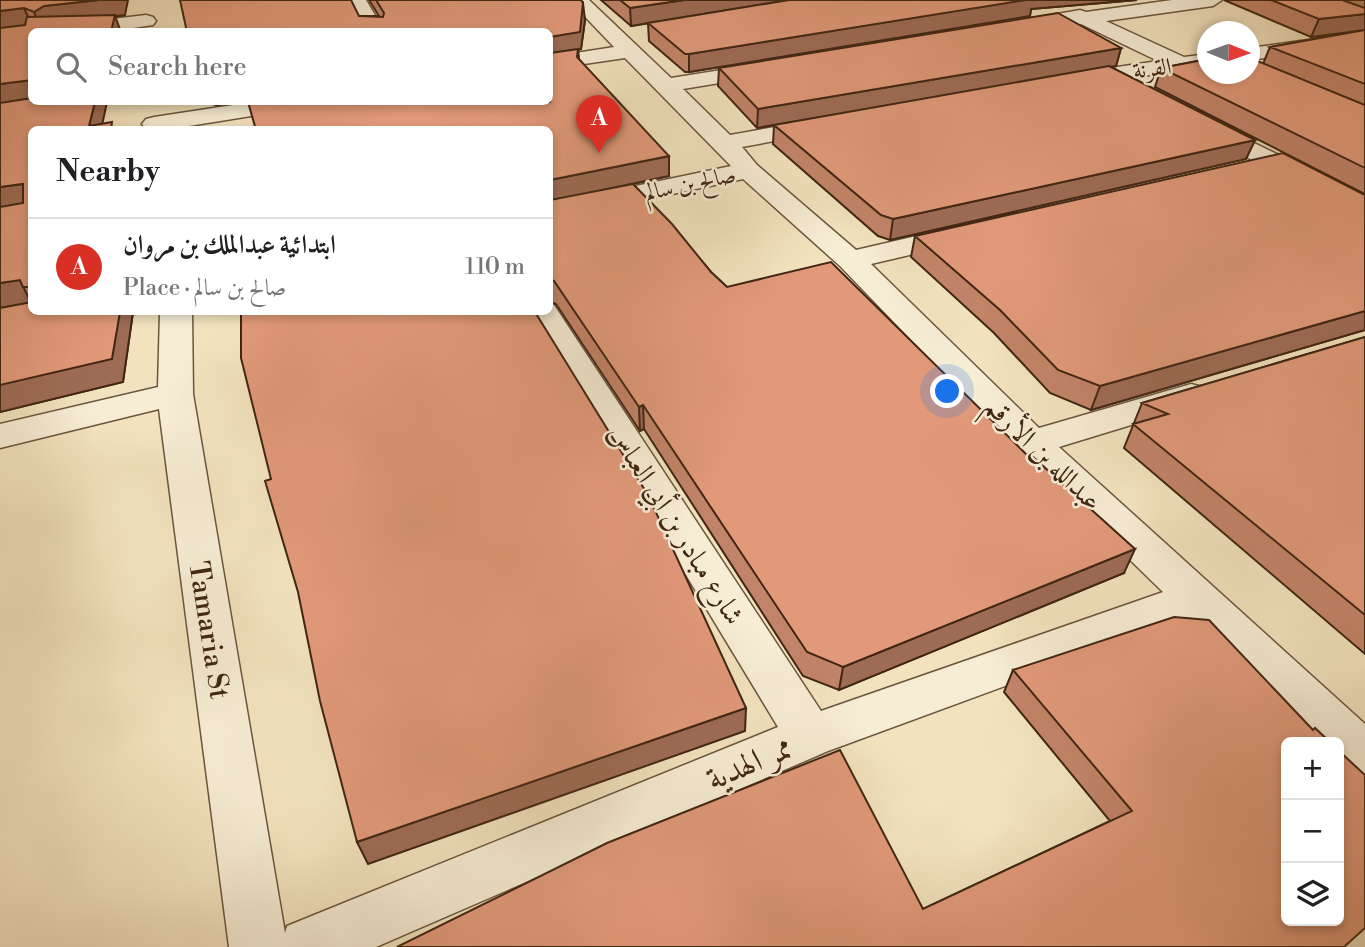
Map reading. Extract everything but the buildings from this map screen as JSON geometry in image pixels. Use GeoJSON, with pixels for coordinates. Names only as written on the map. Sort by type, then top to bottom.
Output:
{"type":"FeatureCollection","features":[{"type":"Feature","properties":{"kind":"street"},"geometry":{"type":"LineString","coordinates":[[115,28],[146,26],[146,0]]}},
{"type":"Feature","properties":{"kind":"street"},"geometry":{"type":"LineString","coordinates":[[357,0],[373,28]]}},
{"type":"Feature","properties":{"kind":"street","name":"عبدالله بن الأرقم"},"geometry":{"type":"LineString","coordinates":[[578,0],[630,40],[663,86],[725,143],[748,170],[850,260],[1032,443],[1365,756]]}},
{"type":"Feature","properties":{"kind":"street"},"geometry":{"type":"LineString","coordinates":[[1050,0],[1180,64]]}},
{"type":"Feature","properties":{"kind":"street"},"geometry":{"type":"LineString","coordinates":[[1000,30],[1081,16],[1205,1]]}},
{"type":"Feature","properties":{"kind":"street"},"geometry":{"type":"LineString","coordinates":[[553,62],[630,40]]}},
{"type":"Feature","properties":{"kind":"street"},"geometry":{"type":"LineString","coordinates":[[1260,64],[1359,43]]}},
{"type":"Feature","properties":{"kind":"street","name":"القرنة"},"geometry":{"type":"LineString","coordinates":[[1052,84],[1197,62]]}},
{"type":"Feature","properties":{"kind":"street"},"geometry":{"type":"LineString","coordinates":[[663,86],[798,64]]}},
{"type":"Feature","properties":{"kind":"street"},"geometry":{"type":"LineString","coordinates":[[1107,74],[1143,93]]}},
{"type":"Feature","properties":{"kind":"street"},"geometry":{"type":"LineString","coordinates":[[147,105],[154,126]]}},
{"type":"Feature","properties":{"kind":"street"},"geometry":{"type":"LineString","coordinates":[[160,126],[277,105]]}},
{"type":"Feature","properties":{"kind":"street"},"geometry":{"type":"LineString","coordinates":[[1179,112],[1365,208]]}},
{"type":"Feature","properties":{"kind":"street"},"geometry":{"type":"LineString","coordinates":[[725,143],[848,121]]}},
{"type":"Feature","properties":{"kind":"street"},"geometry":{"type":"LineString","coordinates":[[1235,172],[1275,163]]}},
{"type":"Feature","properties":{"kind":"street","name":"صالح بن سالم"},"geometry":{"type":"LineString","coordinates":[[553,211],[748,170]]}},
{"type":"Feature","properties":{"kind":"street"},"geometry":{"type":"LineString","coordinates":[[850,260],[983,230]]}},
{"type":"Feature","properties":{"kind":"street","name":"Tamaria St"},"geometry":{"type":"LineString","coordinates":[[176,315],[175,394],[258,947]]}},
{"type":"Feature","properties":{"kind":"street","name":"شارع مبادر بن أبي العباس"},"geometry":{"type":"LineString","coordinates":[[545,315],[810,736]]}},
{"type":"Feature","properties":{"kind":"street"},"geometry":{"type":"LineString","coordinates":[[1032,443],[1219,386]]}},
{"type":"Feature","properties":{"kind":"street"},"geometry":{"type":"LineString","coordinates":[[0,436],[175,394]]}},
{"type":"Feature","properties":{"kind":"street","name":"ممر الهدية"},"geometry":{"type":"LineString","coordinates":[[308,947],[810,736],[1197,598]]}},
{"type":"Feature","properties":{"kind":"place","name":"ابتدائية عبدالملك بن مروان"},"geometry":{"type":"Point","coordinates":[599,153]}}]}
